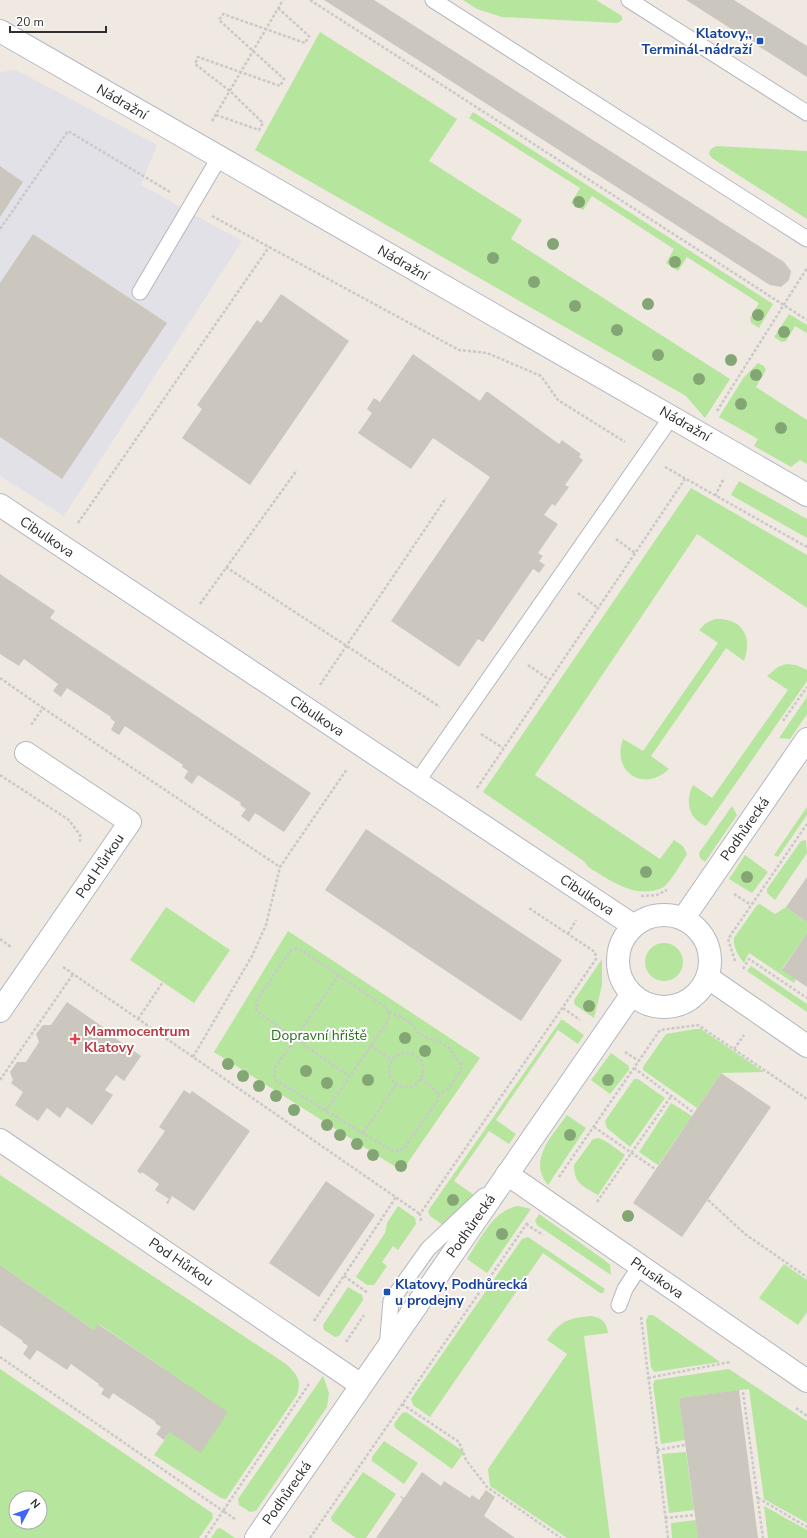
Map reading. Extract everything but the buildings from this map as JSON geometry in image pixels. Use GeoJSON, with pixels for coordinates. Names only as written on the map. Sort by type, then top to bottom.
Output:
{"type":"FeatureCollection","features":[{"type":"Feature","properties":{"kind":"street","name":"Nádražní"},"geometry":{"type":"LineString","coordinates":[[0,31],[807,495]]}},
{"type":"Feature","properties":{"kind":"street","name":"Cibulkova"},"geometry":{"type":"LineString","coordinates":[[0,505],[634,926]]}},
{"type":"Feature","properties":{"kind":"street","name":"Podhůrecká"},"geometry":{"type":"LineString","coordinates":[[683,919],[807,739]]}},
{"type":"Feature","properties":{"kind":"street","name":"Pod Hůrkou"},"geometry":{"type":"LineString","coordinates":[[0,1011],[130,822],[26,753]]}},
{"type":"Feature","properties":{"kind":"street"},"geometry":{"type":"LineString","coordinates":[[663,915],[683,919],[700,934],[706,943],[710,966],[707,977],[701,988],[692,998],[680,1004],[667,1007],[654,1006],[642,1002],[632,994],[620,976],[618,964],[622,943],[634,926],[652,917],[663,915]]}},
{"type":"Feature","properties":{"kind":"street"},"geometry":{"type":"LineString","coordinates":[[707,977],[807,1046]]}},
{"type":"Feature","properties":{"kind":"street","name":"Podhůrecká"},"geometry":{"type":"LineString","coordinates":[[256,1538],[632,994]]}},
{"type":"Feature","properties":{"kind":"street","name":"Pod Hůrkou"},"geometry":{"type":"LineString","coordinates":[[0,1140],[361,1385]]}},
{"type":"Feature","properties":{"kind":"street","name":"Prusíkova"},"geometry":{"type":"LineString","coordinates":[[507,1174],[807,1381]]}},
{"type":"Feature","properties":{"kind":"lane"},"geometry":{"type":"LineString","coordinates":[[433,0],[807,239]]}},
{"type":"Feature","properties":{"kind":"lane"},"geometry":{"type":"LineString","coordinates":[[629,0],[807,113]]}},
{"type":"Feature","properties":{"kind":"lane"},"geometry":{"type":"LineString","coordinates":[[140,292],[219,158]]}},
{"type":"Feature","properties":{"kind":"lane"},"geometry":{"type":"LineString","coordinates":[[417,782],[672,416]]}},
{"type":"Feature","properties":{"kind":"lane"},"geometry":{"type":"LineString","coordinates":[[619,1305],[625,1289],[640,1266]]}},
{"type":"Feature","properties":{"kind":"path"},"geometry":{"type":"LineString","coordinates":[[278,8],[309,36],[305,43],[266,28],[223,14],[218,20],[253,50],[284,79],[280,86],[242,71],[198,57],[195,64],[230,91],[263,123],[259,130],[216,115],[230,91],[242,71],[253,50],[266,28],[278,8],[283,0]]}},
{"type":"Feature","properties":{"kind":"path"},"geometry":{"type":"LineString","coordinates":[[310,0],[807,320]]}},
{"type":"Feature","properties":{"kind":"path"},"geometry":{"type":"LineString","coordinates":[[716,0],[807,59]]}},
{"type":"Feature","properties":{"kind":"path"},"geometry":{"type":"LineString","coordinates":[[0,229],[68,130],[169,193],[192,204],[459,350],[487,353],[541,376],[558,400],[685,479],[807,547]]}},
{"type":"Feature","properties":{"kind":"path"},"geometry":{"type":"LineString","coordinates":[[169,193],[173,186]]}},
{"type":"Feature","properties":{"kind":"path"},"geometry":{"type":"LineString","coordinates":[[62,546],[269,247]]}},
{"type":"Feature","properties":{"kind":"path"},"geometry":{"type":"LineString","coordinates":[[716,412],[807,268]]}},
{"type":"Feature","properties":{"kind":"path"},"geometry":{"type":"LineString","coordinates":[[715,496],[737,454]]}},
{"type":"Feature","properties":{"kind":"path"},"geometry":{"type":"LineString","coordinates":[[183,627],[297,470]]}},
{"type":"Feature","properties":{"kind":"path"},"geometry":{"type":"LineString","coordinates":[[461,811],[685,479]]}},
{"type":"Feature","properties":{"kind":"path"},"geometry":{"type":"LineString","coordinates":[[305,708],[446,498]]}},
{"type":"Feature","properties":{"kind":"path"},"geometry":{"type":"LineString","coordinates":[[226,567],[503,748]]}},
{"type":"Feature","properties":{"kind":"path"},"geometry":{"type":"LineString","coordinates":[[0,678],[280,867]]}},
{"type":"Feature","properties":{"kind":"path"},"geometry":{"type":"LineString","coordinates":[[780,726],[807,687]]}},
{"type":"Feature","properties":{"kind":"path"},"geometry":{"type":"LineString","coordinates":[[26,753],[17,747],[43,708]]}},
{"type":"Feature","properties":{"kind":"path"},"geometry":{"type":"LineString","coordinates":[[193,1057],[252,956],[266,925],[280,867],[363,746]]}},
{"type":"Feature","properties":{"kind":"path"},"geometry":{"type":"LineString","coordinates":[[0,775],[69,820],[80,835],[81,850]]}},
{"type":"Feature","properties":{"kind":"path"},"geometry":{"type":"LineString","coordinates":[[807,824],[728,939],[731,954],[741,971],[749,959],[807,998]]}},
{"type":"Feature","properties":{"kind":"path"},"geometry":{"type":"LineString","coordinates":[[639,896],[657,895],[666,891],[670,885]]}},
{"type":"Feature","properties":{"kind":"path"},"geometry":{"type":"LineString","coordinates":[[568,934],[591,898]]}},
{"type":"Feature","properties":{"kind":"path"},"geometry":{"type":"LineString","coordinates":[[0,939],[16,950],[23,941],[41,952],[420,1214],[596,959],[595,952],[529,908]]}},
{"type":"Feature","properties":{"kind":"path"},"geometry":{"type":"LineString","coordinates":[[339,975],[295,1039],[275,1068],[274,1076],[278,1081],[392,1151],[403,1150],[438,1100],[439,1095],[448,1089],[461,1068],[460,1064],[449,1048],[437,1040],[426,1038],[417,1032],[412,1024],[389,1012],[384,1006],[339,975],[303,951],[296,949],[290,951],[255,1005],[259,1013],[295,1039],[350,1077]]}},
{"type":"Feature","properties":{"kind":"path"},"geometry":{"type":"LineString","coordinates":[[0,1080],[73,974]]}},
{"type":"Feature","properties":{"kind":"path"},"geometry":{"type":"LineString","coordinates":[[138,1019],[163,982]]}},
{"type":"Feature","properties":{"kind":"path"},"geometry":{"type":"LineString","coordinates":[[326,1111],[388,1021],[389,1012]]}},
{"type":"Feature","properties":{"kind":"path"},"geometry":{"type":"LineString","coordinates":[[310,1538],[660,1030],[698,1025],[807,1099]]}},
{"type":"Feature","properties":{"kind":"path"},"geometry":{"type":"LineString","coordinates":[[371,1046],[392,1060]]}},
{"type":"Feature","properties":{"kind":"path"},"geometry":{"type":"LineString","coordinates":[[408,1052],[416,1055],[422,1062],[424,1071],[421,1079],[410,1086],[403,1087],[397,1084],[390,1073],[392,1060],[399,1054],[408,1052]]}},
{"type":"Feature","properties":{"kind":"path"},"geometry":{"type":"LineString","coordinates":[[634,1068],[694,1113]]}},
{"type":"Feature","properties":{"kind":"path"},"geometry":{"type":"LineString","coordinates":[[421,1079],[433,1088],[439,1095]]}},
{"type":"Feature","properties":{"kind":"path"},"geometry":{"type":"LineString","coordinates":[[363,1134],[397,1084]]}},
{"type":"Feature","properties":{"kind":"path"},"geometry":{"type":"LineString","coordinates":[[597,1202],[672,1095]]}},
{"type":"Feature","properties":{"kind":"path"},"geometry":{"type":"LineString","coordinates":[[594,1127],[655,1169]]}},
{"type":"Feature","properties":{"kind":"path"},"geometry":{"type":"LineString","coordinates":[[311,1326],[396,1197]]}},
{"type":"Feature","properties":{"kind":"path"},"geometry":{"type":"LineString","coordinates":[[708,1200],[745,1234],[807,1277]]}},
{"type":"Feature","properties":{"kind":"path"},"geometry":{"type":"LineString","coordinates":[[344,1276],[361,1288]]}},
{"type":"Feature","properties":{"kind":"path"},"geometry":{"type":"LineString","coordinates":[[640,1315],[668,1538]]}},
{"type":"Feature","properties":{"kind":"path"},"geometry":{"type":"LineString","coordinates":[[0,1357],[224,1511],[205,1538]]}},
{"type":"Feature","properties":{"kind":"path"},"geometry":{"type":"LineString","coordinates":[[648,1378],[731,1362],[724,1358]]}},
{"type":"Feature","properties":{"kind":"path"},"geometry":{"type":"LineString","coordinates":[[743,1392],[763,1538]]}},
{"type":"Feature","properties":{"kind":"path"},"geometry":{"type":"LineString","coordinates":[[402,1404],[459,1442],[466,1460],[487,1487],[561,1538]]}},
{"type":"Feature","properties":{"kind":"path"},"geometry":{"type":"LineString","coordinates":[[791,1404],[807,1416]]}},
{"type":"Feature","properties":{"kind":"path"},"geometry":{"type":"LineString","coordinates":[[657,1450],[685,1446]]}},
{"type":"Feature","properties":{"kind":"path"},"geometry":{"type":"LineString","coordinates":[[758,1498],[807,1527]]}},
{"type":"Feature","properties":{"kind":"path"},"geometry":{"type":"LineString","coordinates":[[666,1518],[695,1515]]}},
{"type":"Feature","properties":{"kind":"shaded area"},"geometry":{"type":"Polygon","coordinates":[[[16,70],[157,145],[141,185],[242,241],[64,516],[0,476],[0,72],[16,70]]]}},
{"type":"Feature","properties":{"kind":"green space"},"geometry":{"type":"Polygon","coordinates":[[[463,0],[596,0],[622,16],[622,20],[618,23],[502,17],[477,9],[463,0]]]}},
{"type":"Feature","properties":{"kind":"green space"},"geometry":{"type":"Polygon","coordinates":[[[320,32],[457,119],[429,161],[522,220],[511,239],[730,379],[705,418],[686,396],[255,150],[320,32]]]}},
{"type":"Feature","properties":{"kind":"green space"},"geometry":{"type":"Polygon","coordinates":[[[473,112],[773,304],[759,328],[751,323],[750,318],[759,303],[687,257],[678,271],[666,263],[674,249],[592,196],[583,210],[571,203],[580,188],[469,118],[473,112]]]}},
{"type":"Feature","properties":{"kind":"green space"},"geometry":{"type":"Polygon","coordinates":[[[716,146],[807,151],[807,219],[712,158],[709,154],[710,150],[716,146]]]}},
{"type":"Feature","properties":{"kind":"green space"},"geometry":{"type":"Polygon","coordinates":[[[789,314],[807,325],[807,333],[795,326],[786,341],[782,342],[774,337],[789,314]]]}},
{"type":"Feature","properties":{"kind":"green space"},"geometry":{"type":"Polygon","coordinates":[[[758,363],[764,366],[766,370],[756,387],[807,420],[807,464],[800,460],[791,467],[754,446],[758,439],[719,417],[744,377],[758,363]]]}},
{"type":"Feature","properties":{"kind":"green space"},"geometry":{"type":"Polygon","coordinates":[[[739,481],[807,519],[807,538],[731,495],[739,481]]]}},
{"type":"Feature","properties":{"kind":"green space"},"geometry":{"type":"Polygon","coordinates":[[[691,488],[807,555],[807,608],[697,534],[535,775],[660,859],[674,840],[683,846],[687,854],[668,883],[662,888],[645,892],[628,889],[592,870],[585,862],[483,792],[691,488]]]}},
{"type":"Feature","properties":{"kind":"green space"},"geometry":{"type":"Polygon","coordinates":[[[715,619],[724,619],[732,622],[743,630],[746,636],[747,644],[744,661],[726,648],[651,756],[669,769],[659,776],[650,779],[640,779],[632,775],[626,769],[622,761],[621,751],[623,739],[643,751],[718,643],[699,630],[706,623],[715,619]]]}},
{"type":"Feature","properties":{"kind":"green space"},"geometry":{"type":"Polygon","coordinates":[[[786,664],[796,665],[807,670],[807,681],[706,826],[700,823],[692,814],[689,803],[689,797],[693,785],[712,798],[788,690],[767,676],[778,667],[786,664]]]}},
{"type":"Feature","properties":{"kind":"green space"},"geometry":{"type":"Polygon","coordinates":[[[807,697],[807,714],[790,739],[779,738],[807,697]]]}},
{"type":"Feature","properties":{"kind":"green space"},"geometry":{"type":"Polygon","coordinates":[[[732,806],[737,815],[705,862],[700,858],[699,853],[732,806]]]}},
{"type":"Feature","properties":{"kind":"green space"},"geometry":{"type":"Polygon","coordinates":[[[807,807],[807,815],[778,857],[774,855],[807,807]]]}},
{"type":"Feature","properties":{"kind":"green space"},"geometry":{"type":"Polygon","coordinates":[[[806,840],[807,853],[775,900],[767,893],[767,889],[801,841],[806,840]]]}},
{"type":"Feature","properties":{"kind":"green space"},"geometry":{"type":"Polygon","coordinates":[[[745,855],[768,872],[752,893],[729,879],[745,855]]]}},
{"type":"Feature","properties":{"kind":"green space"},"geometry":{"type":"Polygon","coordinates":[[[760,904],[775,914],[786,907],[807,922],[807,933],[782,969],[796,979],[794,983],[749,953],[744,963],[736,951],[734,938],[757,905],[760,904]]]}},
{"type":"Feature","properties":{"kind":"green space"},"geometry":{"type":"Polygon","coordinates":[[[166,907],[230,950],[194,1003],[130,960],[166,907]]]}},
{"type":"Feature","properties":{"kind":"green space","name":"Dopravní hřiště"},"geometry":{"type":"Polygon","coordinates":[[[288,931],[480,1058],[402,1171],[214,1052],[288,931]]]}},
{"type":"Feature","properties":{"kind":"green space"},"geometry":{"type":"Polygon","coordinates":[[[660,943],[668,943],[678,948],[682,955],[682,969],[678,976],[668,981],[660,981],[650,976],[648,973],[645,966],[645,958],[650,948],[653,946],[660,943]]]}},
{"type":"Feature","properties":{"kind":"green space"},"geometry":{"type":"Polygon","coordinates":[[[602,959],[602,985],[594,1018],[575,1005],[574,1000],[602,959]]]}},
{"type":"Feature","properties":{"kind":"green space"},"geometry":{"type":"Polygon","coordinates":[[[751,966],[807,1004],[807,1012],[747,971],[751,966]]]}},
{"type":"Feature","properties":{"kind":"green space"},"geometry":{"type":"Polygon","coordinates":[[[561,1020],[584,1035],[578,1044],[558,1030],[496,1120],[516,1134],[509,1144],[489,1131],[454,1181],[474,1195],[443,1225],[430,1216],[428,1211],[561,1020]]]}},
{"type":"Feature","properties":{"kind":"green space"},"geometry":{"type":"Polygon","coordinates":[[[701,1029],[764,1072],[721,1073],[697,1108],[643,1070],[643,1067],[666,1034],[701,1029]]]}},
{"type":"Feature","properties":{"kind":"green space"},"geometry":{"type":"Polygon","coordinates":[[[611,1053],[629,1066],[629,1070],[610,1094],[591,1080],[611,1053]]]}},
{"type":"Feature","properties":{"kind":"green space"},"geometry":{"type":"Polygon","coordinates":[[[634,1079],[638,1079],[665,1098],[630,1147],[607,1128],[605,1121],[634,1079]]]}},
{"type":"Feature","properties":{"kind":"green space"},"geometry":{"type":"Polygon","coordinates":[[[671,1103],[692,1116],[658,1165],[639,1152],[671,1103]]]}},
{"type":"Feature","properties":{"kind":"green space"},"geometry":{"type":"Polygon","coordinates":[[[567,1115],[586,1128],[548,1185],[542,1176],[540,1166],[541,1157],[549,1139],[567,1115]]]}},
{"type":"Feature","properties":{"kind":"green space"},"geometry":{"type":"Polygon","coordinates":[[[599,1138],[625,1155],[598,1195],[580,1184],[574,1171],[574,1165],[593,1139],[599,1138]]]}},
{"type":"Feature","properties":{"kind":"green space"},"geometry":{"type":"Polygon","coordinates":[[[0,1175],[286,1364],[296,1374],[299,1381],[297,1395],[226,1499],[221,1498],[154,1455],[170,1432],[227,1412],[99,1324],[94,1330],[0,1265],[0,1175]]]}},
{"type":"Feature","properties":{"kind":"green space"},"geometry":{"type":"Polygon","coordinates":[[[398,1206],[415,1218],[416,1224],[398,1250],[393,1246],[382,1262],[387,1266],[374,1285],[367,1285],[356,1277],[385,1233],[387,1223],[398,1206]]]}},
{"type":"Feature","properties":{"kind":"green space"},"geometry":{"type":"Polygon","coordinates":[[[518,1206],[531,1209],[487,1273],[467,1259],[482,1235],[494,1220],[501,1213],[518,1206]]]}},
{"type":"Feature","properties":{"kind":"green space"},"geometry":{"type":"Polygon","coordinates":[[[539,1214],[603,1259],[610,1265],[611,1275],[537,1225],[535,1221],[539,1214]]]}},
{"type":"Feature","properties":{"kind":"green space"},"geometry":{"type":"Polygon","coordinates":[[[528,1237],[605,1289],[603,1293],[600,1293],[543,1253],[430,1417],[413,1405],[411,1399],[522,1239],[528,1237]]]}},
{"type":"Feature","properties":{"kind":"green space"},"geometry":{"type":"Polygon","coordinates":[[[784,1264],[807,1280],[807,1312],[798,1325],[759,1298],[784,1264]]]}},
{"type":"Feature","properties":{"kind":"green space"},"geometry":{"type":"Polygon","coordinates":[[[348,1287],[362,1295],[363,1300],[339,1336],[335,1337],[324,1330],[323,1325],[348,1287]]]}},
{"type":"Feature","properties":{"kind":"green space"},"geometry":{"type":"Polygon","coordinates":[[[649,1315],[653,1315],[720,1362],[654,1372],[651,1367],[646,1320],[649,1315]]]}},
{"type":"Feature","properties":{"kind":"green space"},"geometry":{"type":"Polygon","coordinates":[[[592,1316],[599,1318],[603,1322],[608,1333],[584,1336],[610,1538],[567,1538],[490,1486],[488,1469],[567,1354],[547,1340],[561,1324],[566,1321],[592,1316]]]}},
{"type":"Feature","properties":{"kind":"green space"},"geometry":{"type":"Polygon","coordinates":[[[0,1369],[212,1513],[213,1518],[199,1538],[0,1538],[0,1369]]]}},
{"type":"Feature","properties":{"kind":"green space"},"geometry":{"type":"Polygon","coordinates":[[[729,1369],[807,1421],[807,1523],[764,1499],[749,1389],[679,1398],[685,1440],[661,1444],[653,1384],[655,1380],[729,1369]]]}},
{"type":"Feature","properties":{"kind":"green space"},"geometry":{"type":"Polygon","coordinates":[[[323,1376],[329,1393],[327,1407],[256,1511],[250,1512],[239,1505],[238,1499],[323,1376]]]}},
{"type":"Feature","properties":{"kind":"green space"},"geometry":{"type":"Polygon","coordinates":[[[406,1412],[464,1452],[452,1469],[395,1428],[394,1424],[402,1413],[406,1412]]]}},
{"type":"Feature","properties":{"kind":"green space"},"geometry":{"type":"Polygon","coordinates":[[[384,1441],[418,1463],[404,1484],[372,1461],[372,1457],[384,1441]]]}},
{"type":"Feature","properties":{"kind":"green space"},"geometry":{"type":"Polygon","coordinates":[[[686,1452],[694,1510],[669,1513],[662,1454],[686,1452]]]}},
{"type":"Feature","properties":{"kind":"green space"},"geometry":{"type":"Polygon","coordinates":[[[363,1472],[396,1494],[366,1538],[356,1538],[332,1521],[331,1517],[363,1472]]]}},
{"type":"Feature","properties":{"kind":"green space"},"geometry":{"type":"Polygon","coordinates":[[[764,1506],[807,1530],[807,1538],[768,1538],[764,1506]]]}},
{"type":"Feature","properties":{"kind":"green space"},"geometry":{"type":"Polygon","coordinates":[[[696,1520],[698,1538],[672,1538],[671,1523],[696,1520]]]}},
{"type":"Feature","properties":{"kind":"green space"},"geometry":{"type":"Polygon","coordinates":[[[220,1528],[235,1538],[211,1538],[217,1529],[220,1528]]]}},
{"type":"Feature","properties":{"kind":"place","name":"Klatovy,, Terminál-nádraží"},"geometry":{"type":"Point","coordinates":[760,41]}},
{"type":"Feature","properties":{"kind":"place","name":"Mammocentrum Klatovy"},"geometry":{"type":"Point","coordinates":[75,1039]}},
{"type":"Feature","properties":{"kind":"place","name":"Klatovy, Podhůrecká u prodejny"},"geometry":{"type":"Point","coordinates":[387,1292]}}]}
